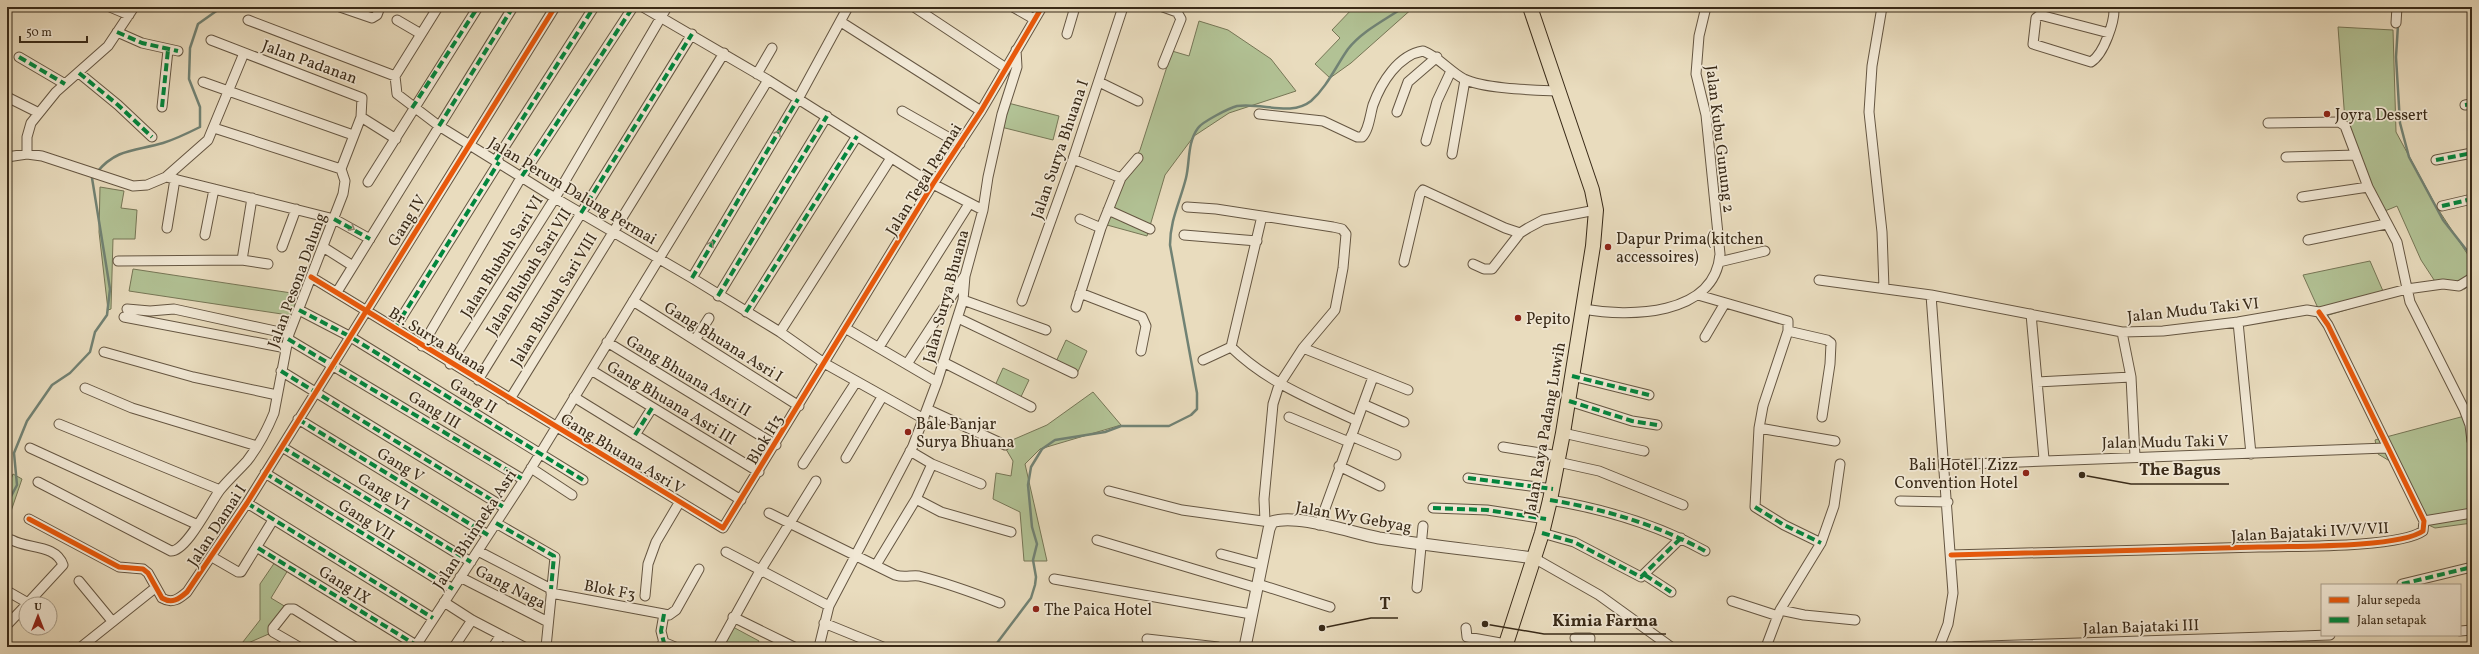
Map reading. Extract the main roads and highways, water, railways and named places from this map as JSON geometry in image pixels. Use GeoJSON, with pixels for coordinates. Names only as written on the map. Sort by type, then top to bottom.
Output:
{"type":"FeatureCollection","features":[{"type":"Feature","properties":{"kind":"main road","name":"Jalan Raya Padang Luwih"},"geometry":{"type":"LineString","coordinates":[[1506,646],[1546,519],[1559,459],[1593,246],[1596,210],[1592,190],[1530,7]]}},
{"type":"Feature","properties":{"kind":"waterway"},"geometry":{"type":"LineString","coordinates":[[97,172],[104,164],[120,154],[168,141],[200,127],[200,107],[189,79],[190,48],[198,24],[222,7]]}},
{"type":"Feature","properties":{"kind":"waterway"},"geometry":{"type":"LineString","coordinates":[[994,647],[1031,598],[1035,585],[1036,577],[1033,560],[1037,544],[1032,527],[1028,485],[1031,467],[1042,449],[1055,440],[1105,432],[1121,426],[1169,426],[1191,415],[1197,409],[1197,393],[1170,245],[1173,219],[1186,178],[1190,146],[1194,134],[1200,125],[1228,109],[1237,106],[1246,105],[1285,109],[1303,106],[1311,101],[1322,89],[1348,49],[1360,37],[1374,26],[1404,7]]}},
{"type":"Feature","properties":{"kind":"waterway"},"geometry":{"type":"LineString","coordinates":[[2398,25],[2396,57],[2400,123],[2409,157],[2443,220],[2472,257]]}},
{"type":"Feature","properties":{"kind":"waterway"},"geometry":{"type":"LineString","coordinates":[[7,504],[17,485],[14,453],[27,421],[52,385],[70,373],[90,352],[95,332],[107,315],[110,289],[92,178],[94,175]]}},
{"type":"Feature","properties":{"kind":"place","name":"Joyra Dessert"},"geometry":{"type":"Point","coordinates":[2327,114]}},
{"type":"Feature","properties":{"kind":"place","name":"Dapur Prima(kitchen accessoires)"},"geometry":{"type":"Point","coordinates":[1608,247]}},
{"type":"Feature","properties":{"kind":"place","name":"Pepito"},"geometry":{"type":"Point","coordinates":[1518,318]}},
{"type":"Feature","properties":{"kind":"place","name":"Bale Banjar Surya Bhuana"},"geometry":{"type":"Point","coordinates":[908,432]}},
{"type":"Feature","properties":{"kind":"place","name":"Bali Hotel | Zizz Convention Hotel"},"geometry":{"type":"Point","coordinates":[2026,473]}},
{"type":"Feature","properties":{"kind":"place","name":"The Bagus"},"geometry":{"type":"Point","coordinates":[2082,475]}},
{"type":"Feature","properties":{"kind":"place","name":"The Paica Hotel"},"geometry":{"type":"Point","coordinates":[1036,609]}},
{"type":"Feature","properties":{"kind":"place","name":"Kimia Farma"},"geometry":{"type":"Point","coordinates":[1485,624]}},
{"type":"Feature","properties":{"kind":"place","name":"T"},"geometry":{"type":"Point","coordinates":[1322,628]}}]}
